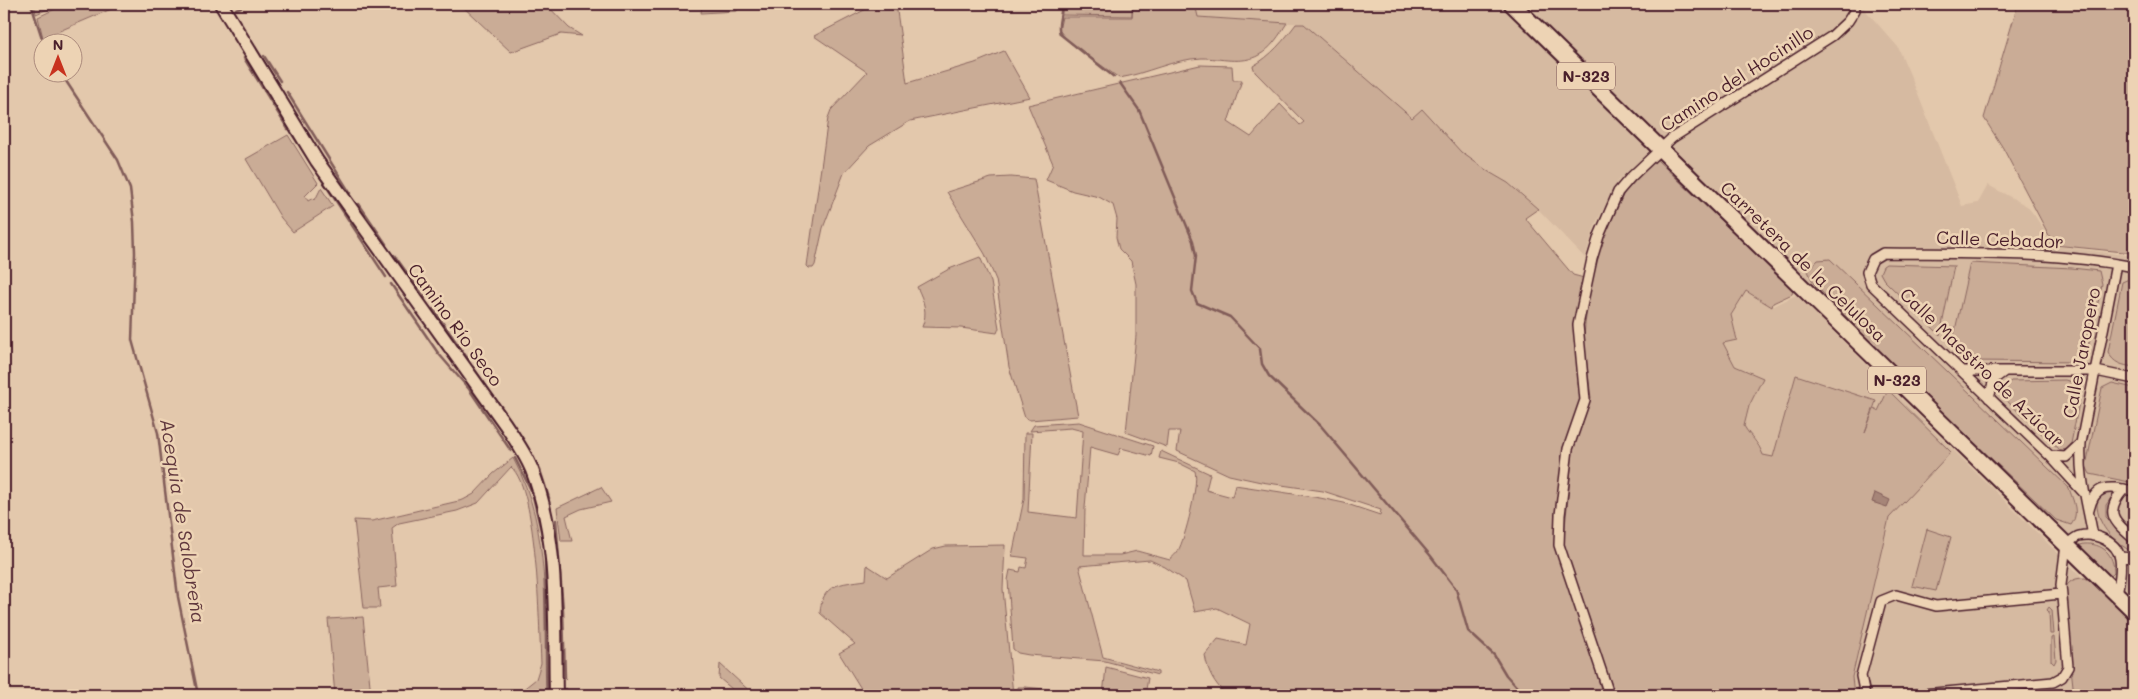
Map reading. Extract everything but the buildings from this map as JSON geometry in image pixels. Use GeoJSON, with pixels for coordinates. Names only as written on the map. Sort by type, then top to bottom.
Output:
{"type":"FeatureCollection","features":[{"type":"Feature","properties":{"kind":"highway","name":"N-323"},"geometry":{"type":"LineString","coordinates":[[1512,4],[1661,149]]}},
{"type":"Feature","properties":{"kind":"highway","name":"Carretera de la Celulosa"},"geometry":{"type":"LineString","coordinates":[[1661,149],[2134,611]]}},
{"type":"Feature","properties":{"kind":"street","name":"Camino del Hocinillo"},"geometry":{"type":"LineString","coordinates":[[1606,695],[1606,688],[1559,546],[1560,515],[1568,449],[1585,400],[1578,325],[1592,259],[1606,216],[1618,192],[1672,138],[1832,36],[1848,22],[1855,10],[1853,4]]}},
{"type":"Feature","properties":{"kind":"street","name":"Camino Río Seco"},"geometry":{"type":"LineString","coordinates":[[224,7],[317,161],[505,424],[531,468],[542,503],[550,540],[554,578],[556,695]]}},
{"type":"Feature","properties":{"kind":"street","name":"Calle Cebador"},"geometry":{"type":"LineString","coordinates":[[1869,264],[1883,253],[2040,257],[2134,267]]}},
{"type":"Feature","properties":{"kind":"street","name":"Calle Maestro de Azúcar"},"geometry":{"type":"LineString","coordinates":[[1869,264],[1868,272],[1871,284],[2050,456],[2083,492]]}},
{"type":"Feature","properties":{"kind":"street","name":"Calle Jaropero"},"geometry":{"type":"LineString","coordinates":[[2093,536],[2089,510],[2083,492],[2080,467],[2081,443],[2116,264]]}},
{"type":"Feature","properties":{"kind":"street"},"geometry":{"type":"LineString","coordinates":[[1989,398],[1994,379],[2005,370]]}},
{"type":"Feature","properties":{"kind":"street"},"geometry":{"type":"LineString","coordinates":[[1962,371],[2096,371],[2134,379]]}},
{"type":"Feature","properties":{"kind":"street"},"geometry":{"type":"LineString","coordinates":[[2050,456],[2066,457],[2081,443]]}},
{"type":"Feature","properties":{"kind":"street"},"geometry":{"type":"LineString","coordinates":[[2089,510],[2092,498],[2103,488],[2110,486],[2134,491]]}},
{"type":"Feature","properties":{"kind":"street"},"geometry":{"type":"LineString","coordinates":[[2124,489],[2113,501],[2114,520],[2134,539]]}},
{"type":"Feature","properties":{"kind":"street"},"geometry":{"type":"LineString","coordinates":[[1913,695],[2053,682],[2062,677],[2068,667],[2060,585],[2066,545],[2079,536],[2093,536],[2106,539],[2120,556],[2121,576],[2117,594]]}},
{"type":"Feature","properties":{"kind":"street"},"geometry":{"type":"LineString","coordinates":[[2120,556],[2134,558]]}},
{"type":"Feature","properties":{"kind":"street"},"geometry":{"type":"LineString","coordinates":[[1865,695],[1861,676],[1880,601],[1896,595],[1936,606],[2061,594]]}},
{"type":"Feature","properties":{"kind":"shaded area"},"geometry":{"type":"Polygon","coordinates":[[[34,4],[60,4],[36,14],[34,4]]]}},
{"type":"Feature","properties":{"kind":"shaded area"},"geometry":{"type":"Polygon","coordinates":[[[66,4],[123,4],[57,32],[42,32],[38,17],[66,4]]]}},
{"type":"Feature","properties":{"kind":"shaded area"},"geometry":{"type":"Polygon","coordinates":[[[460,4],[546,4],[569,28],[582,36],[561,34],[511,52],[460,4]]]}},
{"type":"Feature","properties":{"kind":"shaded area"},"geometry":{"type":"Polygon","coordinates":[[[702,4],[739,4],[737,11],[701,13],[702,4]]]}},
{"type":"Feature","properties":{"kind":"shaded area"},"geometry":{"type":"Polygon","coordinates":[[[876,4],[896,4],[907,83],[975,63],[1004,51],[1030,97],[910,121],[869,146],[844,173],[823,228],[815,265],[813,268],[809,268],[807,266],[828,118],[831,110],[867,72],[814,36],[876,4]]]}},
{"type":"Feature","properties":{"kind":"shaded area"},"geometry":{"type":"Polygon","coordinates":[[[1062,4],[1132,4],[1132,16],[1062,15],[1062,4]]]}},
{"type":"Feature","properties":{"kind":"shaded area"},"geometry":{"type":"Polygon","coordinates":[[[1133,4],[1195,4],[1198,17],[1287,23],[1271,45],[1252,58],[1245,60],[1191,59],[1119,78],[1069,42],[1059,30],[1062,17],[1132,17],[1133,4]]]}},
{"type":"Feature","properties":{"kind":"shaded area"},"geometry":{"type":"Polygon","coordinates":[[[1195,4],[1860,4],[1898,47],[1962,206],[1978,203],[1988,185],[2027,206],[2054,246],[2134,256],[2134,596],[1796,273],[1649,151],[1618,181],[1596,223],[1585,258],[1538,209],[1508,183],[1461,152],[1422,109],[1412,118],[1304,24],[1198,17],[1195,4]]]}},
{"type":"Feature","properties":{"kind":"shaded area"},"geometry":{"type":"Polygon","coordinates":[[[2018,4],[2134,4],[2134,253],[2054,245],[2003,148],[1984,118],[2018,4]]]}},
{"type":"Feature","properties":{"kind":"shaded area"},"geometry":{"type":"Polygon","coordinates":[[[1296,24],[1304,24],[1412,118],[1422,109],[1461,152],[1508,183],[1538,209],[1525,218],[1573,275],[1584,278],[1579,298],[1582,393],[1556,508],[1555,548],[1594,659],[1602,695],[1226,695],[1212,677],[1205,655],[1218,639],[1246,645],[1250,624],[1217,608],[1195,612],[1186,581],[1165,567],[1150,560],[1079,566],[1103,657],[1158,672],[1158,675],[1105,661],[1029,655],[1018,653],[1013,649],[1008,580],[1010,570],[1020,572],[1021,567],[1026,568],[1028,558],[1012,556],[1024,499],[1025,433],[1032,433],[1028,512],[1077,518],[1083,431],[1071,428],[1030,431],[1034,425],[1079,422],[1153,446],[1151,456],[1121,448],[1118,455],[1090,447],[1085,508],[1084,555],[1120,555],[1137,551],[1170,560],[1178,551],[1191,511],[1196,478],[1195,471],[1179,463],[1159,458],[1161,451],[1210,474],[1206,490],[1232,497],[1235,485],[1320,498],[1344,503],[1380,515],[1381,510],[1323,491],[1261,482],[1229,475],[1177,451],[1180,431],[1169,431],[1167,447],[1126,432],[1136,336],[1136,284],[1131,261],[1119,249],[1116,237],[1117,219],[1113,205],[1099,197],[1073,191],[1046,180],[1053,164],[1028,105],[1200,65],[1232,66],[1233,80],[1242,80],[1228,122],[1251,137],[1280,104],[1300,125],[1304,122],[1255,72],[1253,66],[1271,53],[1296,24]]]}},
{"type":"Feature","properties":{"kind":"shaded area"},"geometry":{"type":"Polygon","coordinates":[[[288,135],[318,183],[305,196],[308,201],[313,198],[315,200],[321,188],[333,206],[293,232],[281,218],[246,159],[288,135]]]}},
{"type":"Feature","properties":{"kind":"shaded area"},"geometry":{"type":"Polygon","coordinates":[[[1656,159],[1794,290],[1792,294],[1773,303],[1772,307],[1746,291],[1731,315],[1737,340],[1723,343],[1735,366],[1763,378],[1749,406],[1744,426],[1759,446],[1763,455],[1773,457],[1796,375],[1876,401],[1865,432],[1874,409],[1878,411],[1888,390],[1951,452],[1889,518],[1852,677],[1854,695],[1610,695],[1563,546],[1573,450],[1591,398],[1584,340],[1591,282],[1600,245],[1624,193],[1656,159]]]}},
{"type":"Feature","properties":{"kind":"shaded area"},"geometry":{"type":"Polygon","coordinates":[[[991,178],[1034,179],[1078,416],[1030,420],[1025,418],[1009,367],[996,280],[985,254],[947,192],[991,178]]]}},
{"type":"Feature","properties":{"kind":"shaded area"},"geometry":{"type":"Polygon","coordinates":[[[980,257],[991,282],[999,328],[997,333],[961,328],[922,327],[925,317],[924,307],[917,287],[949,269],[980,257]]]}},
{"type":"Feature","properties":{"kind":"shaded area"},"geometry":{"type":"Polygon","coordinates":[[[1830,259],[2069,488],[2075,511],[2074,520],[2071,525],[2056,520],[1894,366],[1814,284],[1808,271],[1818,260],[1830,259]]]}},
{"type":"Feature","properties":{"kind":"shaded area"},"geometry":{"type":"Polygon","coordinates":[[[1970,263],[2099,271],[2102,284],[2085,362],[1968,361],[1952,344],[1970,263]]]}},
{"type":"Feature","properties":{"kind":"shaded area"},"geometry":{"type":"Polygon","coordinates":[[[1886,264],[1954,266],[1940,335],[1884,280],[1880,273],[1886,264]]]}},
{"type":"Feature","properties":{"kind":"shaded area"},"geometry":{"type":"Polygon","coordinates":[[[2134,279],[2134,367],[2122,365],[2110,356],[2108,352],[2122,282],[2134,279]]]}},
{"type":"Feature","properties":{"kind":"shaded area"},"geometry":{"type":"Polygon","coordinates":[[[1746,291],[1772,307],[1796,295],[2084,579],[2134,695],[1855,695],[1852,677],[1889,518],[1892,513],[1844,488],[1876,401],[1796,375],[1773,458],[1763,455],[1758,442],[1751,437],[1743,426],[1749,406],[1762,378],[1735,366],[1723,343],[1737,340],[1731,315],[1746,291]]]}},
{"type":"Feature","properties":{"kind":"shaded area"},"geometry":{"type":"Polygon","coordinates":[[[2065,380],[2076,383],[2080,387],[2081,392],[2070,449],[2059,450],[2001,393],[2011,381],[2065,380]]]}},
{"type":"Feature","properties":{"kind":"shaded area"},"geometry":{"type":"Polygon","coordinates":[[[2112,383],[2134,388],[2134,483],[2090,474],[2086,466],[2102,388],[2112,383]]]}},
{"type":"Feature","properties":{"kind":"shaded area"},"geometry":{"type":"Polygon","coordinates":[[[513,458],[526,486],[535,515],[540,544],[545,604],[546,695],[511,695],[521,691],[536,679],[541,663],[538,590],[532,529],[527,502],[520,480],[511,467],[478,503],[457,511],[399,523],[392,528],[397,586],[378,588],[380,608],[364,608],[354,520],[372,521],[463,500],[474,494],[493,474],[513,458]]]}},
{"type":"Feature","properties":{"kind":"shaded area"},"geometry":{"type":"Polygon","coordinates":[[[601,487],[611,502],[581,509],[566,516],[572,541],[561,541],[557,508],[601,487]]]}},
{"type":"Feature","properties":{"kind":"shaded area"},"geometry":{"type":"Polygon","coordinates":[[[2116,491],[2106,505],[2106,517],[2134,545],[2134,553],[2106,531],[2099,516],[2097,498],[2102,493],[2116,491]]]}},
{"type":"Feature","properties":{"kind":"shaded area"},"geometry":{"type":"Polygon","coordinates":[[[1875,493],[1890,500],[1887,507],[1872,502],[1875,493]]]}},
{"type":"Feature","properties":{"kind":"shaded area"},"geometry":{"type":"Polygon","coordinates":[[[1927,529],[1951,537],[1936,591],[1912,586],[1927,529]]]}},
{"type":"Feature","properties":{"kind":"shaded area"},"geometry":{"type":"Polygon","coordinates":[[[2084,544],[2097,545],[2110,555],[2114,573],[2109,578],[2077,546],[2084,544]]]}},
{"type":"Feature","properties":{"kind":"shaded area"},"geometry":{"type":"Polygon","coordinates":[[[1005,545],[1003,589],[1013,695],[865,695],[839,653],[855,644],[820,613],[821,603],[829,590],[841,584],[866,580],[867,565],[887,578],[933,549],[946,546],[1005,545]]]}},
{"type":"Feature","properties":{"kind":"shaded area"},"geometry":{"type":"Polygon","coordinates":[[[2085,578],[2092,581],[2134,620],[2134,695],[2074,695],[2063,596],[2070,582],[2085,578]]]}},
{"type":"Feature","properties":{"kind":"shaded area"},"geometry":{"type":"Polygon","coordinates":[[[2049,607],[2052,610],[2054,634],[2050,634],[2049,612],[2047,610],[2049,607]]]}},
{"type":"Feature","properties":{"kind":"shaded area"},"geometry":{"type":"Polygon","coordinates":[[[363,617],[371,695],[335,695],[328,619],[363,617]]]}},
{"type":"Feature","properties":{"kind":"shaded area"},"geometry":{"type":"Polygon","coordinates":[[[2054,637],[2056,660],[2054,664],[2051,661],[2051,638],[2054,637]]]}},
{"type":"Feature","properties":{"kind":"shaded area"},"geometry":{"type":"Polygon","coordinates":[[[720,664],[754,695],[739,695],[719,678],[720,664]]]}},
{"type":"Feature","properties":{"kind":"shaded area"},"geometry":{"type":"Polygon","coordinates":[[[1106,667],[1148,678],[1145,695],[1103,695],[1106,667]]]}},
{"type":"Feature","properties":{"kind":"shaded area"},"geometry":{"type":"Polygon","coordinates":[[[1018,687],[1025,687],[1103,695],[1019,695],[1018,687]]]}},
{"type":"Feature","properties":{"kind":"waterway","name":"Acequia de Salobreña"},"geometry":{"type":"LineString","coordinates":[[31,4],[40,32]]}},
{"type":"Feature","properties":{"kind":"waterway"},"geometry":{"type":"LineString","coordinates":[[236,9],[248,4]]}},
{"type":"Feature","properties":{"kind":"waterway"},"geometry":{"type":"LineString","coordinates":[[1061,4],[1060,34],[1114,77]]}},
{"type":"Feature","properties":{"kind":"waterway"},"geometry":{"type":"LineString","coordinates":[[264,56],[280,81]]}},
{"type":"Feature","properties":{"kind":"waterway"},"geometry":{"type":"LineString","coordinates":[[244,58],[288,129]]}},
{"type":"Feature","properties":{"kind":"waterway","name":"Acequia de Salobreña"},"geometry":{"type":"LineString","coordinates":[[67,82],[118,160],[130,189],[135,253],[132,340],[158,433],[178,597],[198,695]]}},
{"type":"Feature","properties":{"kind":"waterway"},"geometry":{"type":"LineString","coordinates":[[1120,83],[1139,110],[1193,241],[1196,256],[1192,291],[1197,303],[1230,317],[1260,349],[1262,364],[1269,376],[1321,426],[1430,555],[1456,589],[1468,631],[1494,655],[1506,675],[1524,695]]}},
{"type":"Feature","properties":{"kind":"waterway"},"geometry":{"type":"LineString","coordinates":[[287,92],[350,193]]}},
{"type":"Feature","properties":{"kind":"waterway"},"geometry":{"type":"LineString","coordinates":[[292,134],[386,277]]}},
{"type":"Feature","properties":{"kind":"waterway"},"geometry":{"type":"LineString","coordinates":[[359,204],[386,244]]}},
{"type":"Feature","properties":{"kind":"waterway"},"geometry":{"type":"LineString","coordinates":[[394,255],[425,298]]}},
{"type":"Feature","properties":{"kind":"waterway"},"geometry":{"type":"LineString","coordinates":[[391,284],[438,353],[469,389],[511,451]]}},
{"type":"Feature","properties":{"kind":"waterway"},"geometry":{"type":"LineString","coordinates":[[433,309],[468,359]]}},
{"type":"Feature","properties":{"kind":"waterway"},"geometry":{"type":"LineString","coordinates":[[473,367],[512,423]]}},
{"type":"Feature","properties":{"kind":"waterway"},"geometry":{"type":"LineString","coordinates":[[515,458],[532,492],[545,547],[547,695]]}},
{"type":"Feature","properties":{"kind":"waterway"},"geometry":{"type":"LineString","coordinates":[[534,460],[540,470],[549,498]]}},
{"type":"Feature","properties":{"kind":"waterway"},"geometry":{"type":"LineString","coordinates":[[556,520],[563,610],[565,678]]}},
{"type":"Feature","properties":{"kind":"waterway"},"geometry":{"type":"LineString","coordinates":[[566,689],[566,695]]}}]}
